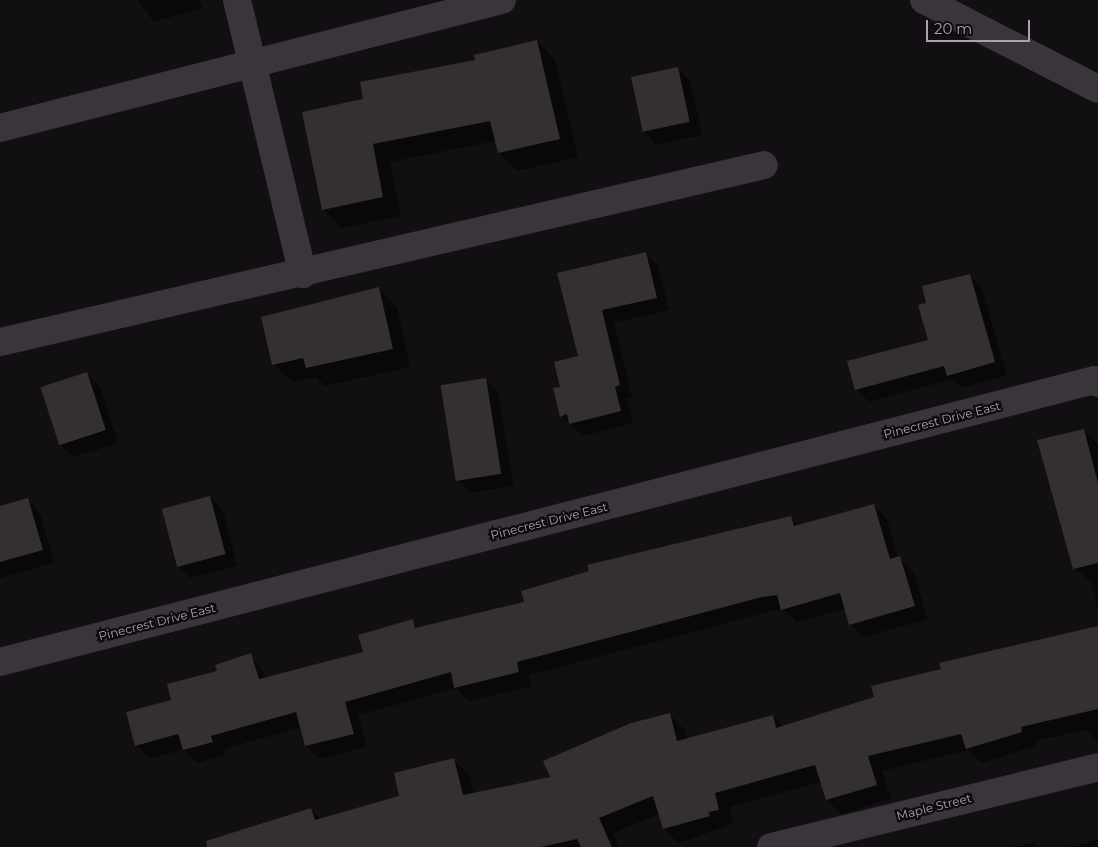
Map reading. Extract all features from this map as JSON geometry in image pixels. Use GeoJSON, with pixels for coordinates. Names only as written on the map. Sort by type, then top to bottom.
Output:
{"type":"FeatureCollection","features":[{"type":"Feature","properties":{"kind":"street"},"geometry":{"type":"LineString","coordinates":[[237,0],[304,274]]}},
{"type":"Feature","properties":{"kind":"street"},"geometry":{"type":"LineString","coordinates":[[0,128],[253,66],[502,0]]}},
{"type":"Feature","properties":{"kind":"street"},"geometry":{"type":"LineString","coordinates":[[924,0],[1098,89]]}},
{"type":"Feature","properties":{"kind":"street"},"geometry":{"type":"LineString","coordinates":[[0,342],[304,274],[764,165]]}},
{"type":"Feature","properties":{"kind":"street","name":"Pinecrest Drive East"},"geometry":{"type":"LineString","coordinates":[[0,662],[1094,380],[1098,383]]}},
{"type":"Feature","properties":{"kind":"street","name":"Maple Street"},"geometry":{"type":"LineString","coordinates":[[771,847],[1098,767]]}},
{"type":"Feature","properties":{"kind":"building"},"geometry":{"type":"Polygon","coordinates":[[[537,40],[560,139],[498,153],[490,121],[373,144],[383,197],[322,210],[302,112],[363,99],[360,82],[475,60],[474,55],[537,40]]]}},
{"type":"Feature","properties":{"kind":"building"},"geometry":{"type":"Polygon","coordinates":[[[678,67],[690,122],[643,132],[631,77],[678,67]]]}},
{"type":"Feature","properties":{"kind":"building"},"geometry":{"type":"Polygon","coordinates":[[[646,252],[657,298],[602,310],[620,385],[615,387],[621,411],[569,424],[567,414],[560,417],[553,388],[560,387],[554,362],[578,356],[557,273],[646,252]]]}},
{"type":"Feature","properties":{"kind":"building"},"geometry":{"type":"Polygon","coordinates":[[[970,274],[995,362],[947,376],[944,366],[855,390],[847,361],[928,340],[918,305],[926,303],[922,286],[970,274]]]}},
{"type":"Feature","properties":{"kind":"building"},"geometry":{"type":"Polygon","coordinates":[[[379,287],[393,349],[306,368],[303,358],[272,365],[261,317],[379,287]]]}},
{"type":"Feature","properties":{"kind":"building"},"geometry":{"type":"Polygon","coordinates":[[[87,372],[106,430],[59,445],[40,387],[87,372]]]}},
{"type":"Feature","properties":{"kind":"building"},"geometry":{"type":"Polygon","coordinates":[[[486,378],[501,474],[456,481],[441,385],[486,378]]]}},
{"type":"Feature","properties":{"kind":"building"},"geometry":{"type":"Polygon","coordinates":[[[1084,429],[1098,483],[1098,563],[1073,569],[1037,440],[1084,429]]]}},
{"type":"Feature","properties":{"kind":"building"},"geometry":{"type":"Polygon","coordinates":[[[210,496],[226,554],[177,567],[162,509],[210,496]]]}},
{"type":"Feature","properties":{"kind":"building"},"geometry":{"type":"Polygon","coordinates":[[[28,498],[43,550],[0,562],[0,506],[28,498]]]}},
{"type":"Feature","properties":{"kind":"building"},"geometry":{"type":"Polygon","coordinates":[[[874,504],[890,559],[900,556],[915,606],[849,625],[840,593],[781,610],[777,595],[762,597],[517,662],[519,672],[454,688],[451,672],[345,702],[354,734],[305,746],[296,712],[211,736],[213,742],[183,750],[178,734],[135,746],[126,712],[171,700],[167,684],[217,671],[215,665],[251,653],[259,679],[363,652],[358,635],[413,619],[415,628],[524,602],[521,591],[589,571],[587,565],[791,516],[794,526],[874,504]]]}},
{"type":"Feature","properties":{"kind":"building"},"geometry":{"type":"Polygon","coordinates":[[[1098,626],[1098,709],[1021,727],[1022,732],[966,749],[961,734],[868,756],[877,785],[826,800],[815,765],[715,793],[719,810],[708,812],[710,816],[663,829],[653,796],[599,818],[612,847],[581,847],[577,839],[541,847],[207,847],[206,841],[311,808],[315,820],[399,796],[394,773],[454,758],[463,795],[550,777],[543,761],[631,723],[670,713],[677,741],[773,715],[776,728],[874,697],[871,686],[941,669],[939,663],[1098,626]]]}}]}
